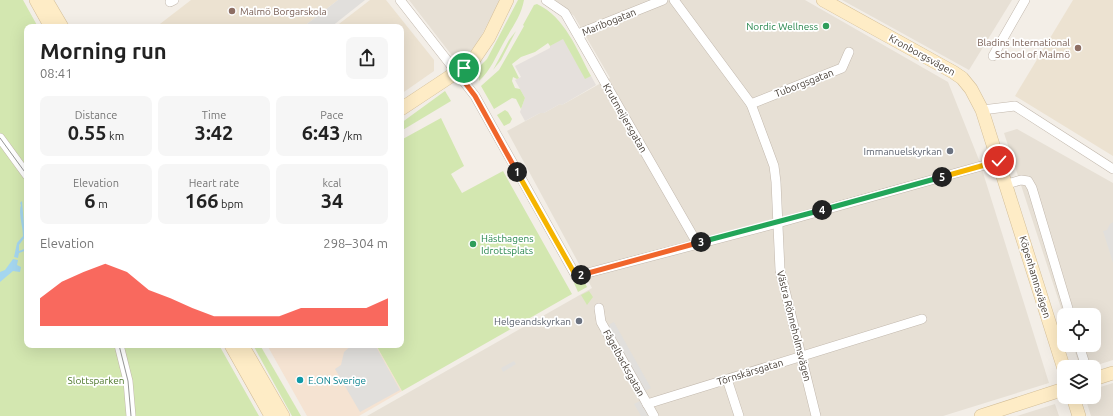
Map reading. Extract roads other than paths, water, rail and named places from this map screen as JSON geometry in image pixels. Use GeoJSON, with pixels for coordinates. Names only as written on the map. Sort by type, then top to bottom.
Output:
{"type":"FeatureCollection","features":[{"type":"Feature","properties":{"kind":"street"},"geometry":{"type":"LineString","coordinates":[[36,0],[49,24]]}},
{"type":"Feature","properties":{"kind":"street"},"geometry":{"type":"LineString","coordinates":[[46,0],[60,24]]}},
{"type":"Feature","properties":{"kind":"street"},"geometry":{"type":"LineString","coordinates":[[400,0],[475,96],[576,276],[697,243],[778,223],[999,161]]}},
{"type":"Feature","properties":{"kind":"street"},"geometry":{"type":"LineString","coordinates":[[404,107],[477,57],[489,37],[507,0]]}},
{"type":"Feature","properties":{"kind":"street","name":"Krutmeijersgatan"},"geometry":{"type":"LineString","coordinates":[[546,0],[565,12],[697,243]]}},
{"type":"Feature","properties":{"kind":"street","name":"Maribogatan"},"geometry":{"type":"LineString","coordinates":[[578,34],[663,0]]}},
{"type":"Feature","properties":{"kind":"street","name":"Västra Rönneholmsvägen"},"geometry":{"type":"LineString","coordinates":[[674,0],[751,104],[774,166],[780,270],[816,416]]}},
{"type":"Feature","properties":{"kind":"street","name":"Kronborgsvägen"},"geometry":{"type":"LineString","coordinates":[[823,0],[962,78],[971,89],[982,110]]}},
{"type":"Feature","properties":{"kind":"street"},"geometry":{"type":"LineString","coordinates":[[993,56],[1025,0]]}},
{"type":"Feature","properties":{"kind":"street","name":"Tuborgsgatan"},"geometry":{"type":"LineString","coordinates":[[751,104],[842,68],[849,52]]}},
{"type":"Feature","properties":{"kind":"street"},"geometry":{"type":"LineString","coordinates":[[982,110],[1015,106],[1113,169]]}},
{"type":"Feature","properties":{"kind":"street","name":"Köpenhamnsvägen"},"geometry":{"type":"LineString","coordinates":[[982,110],[1007,184],[1061,360]]}},
{"type":"Feature","properties":{"kind":"street"},"geometry":{"type":"LineString","coordinates":[[0,138],[24,171]]}},
{"type":"Feature","properties":{"kind":"street"},"geometry":{"type":"LineString","coordinates":[[1007,184],[1021,180],[1028,181],[1032,188],[1068,308]]}},
{"type":"Feature","properties":{"kind":"street","name":"Fågelbacksgatan"},"geometry":{"type":"LineString","coordinates":[[599,308],[601,322],[654,416]]}},
{"type":"Feature","properties":{"kind":"street","name":"Törnskärsgatan"},"geometry":{"type":"LineString","coordinates":[[647,404],[922,319]]}},
{"type":"Feature","properties":{"kind":"street"},"geometry":{"type":"LineString","coordinates":[[120,348],[128,381],[130,416]]}},
{"type":"Feature","properties":{"kind":"street"},"geometry":{"type":"LineString","coordinates":[[233,348],[271,416]]}},
{"type":"Feature","properties":{"kind":"street"},"geometry":{"type":"LineString","coordinates":[[244,348],[283,416]]}},
{"type":"Feature","properties":{"kind":"street"},"geometry":{"type":"LineString","coordinates":[[1101,377],[1113,373]]}},
{"type":"Feature","properties":{"kind":"street"},"geometry":{"type":"LineString","coordinates":[[727,379],[739,416]]}},
{"type":"Feature","properties":{"kind":"street"},"geometry":{"type":"LineString","coordinates":[[981,416],[1057,391]]}},
{"type":"Feature","properties":{"kind":"street"},"geometry":{"type":"LineString","coordinates":[[1075,404],[1079,416]]}},
{"type":"Feature","properties":{"kind":"water"},"geometry":{"type":"Polygon","coordinates":[[[22,201],[24,238],[19,245],[19,251],[24,249],[24,251],[19,253],[18,258],[14,257],[17,243],[23,236],[20,203],[22,201]]]}},
{"type":"Feature","properties":{"kind":"water"},"geometry":{"type":"Polygon","coordinates":[[[13,259],[18,260],[17,265],[21,267],[20,272],[13,271],[0,282],[0,272],[5,270],[13,259]]]}},
{"type":"Feature","properties":{"kind":"tram line"},"geometry":{"type":"LineString","coordinates":[[0,138],[24,171]]}},
{"type":"Feature","properties":{"kind":"tram line"},"geometry":{"type":"LineString","coordinates":[[120,348],[128,381],[131,416]]}},
{"type":"Feature","properties":{"kind":"place","name":"Malmö Borgarskola"},"geometry":{"type":"Point","coordinates":[232,11]}},
{"type":"Feature","properties":{"kind":"place","name":"Nordic Wellness"},"geometry":{"type":"Point","coordinates":[826,26]}},
{"type":"Feature","properties":{"kind":"place","name":"Bladins International School of Malmö"},"geometry":{"type":"Point","coordinates":[1078,48]}},
{"type":"Feature","properties":{"kind":"place","name":"Immanuelskyrkan"},"geometry":{"type":"Point","coordinates":[950,151]}},
{"type":"Feature","properties":{"kind":"place","name":"Hästhagens Idrottsplats"},"geometry":{"type":"Point","coordinates":[473,244]}},
{"type":"Feature","properties":{"kind":"place","name":"Helgeandskyrkan"},"geometry":{"type":"Point","coordinates":[579,321]}},
{"type":"Feature","properties":{"kind":"place","name":"E.ON Sverige"},"geometry":{"type":"Point","coordinates":[300,380]}},
{"type":"Feature","properties":{"kind":"park label","name":"Slottsparken"},"geometry":{"type":"Point","coordinates":[96,380]}}]}
